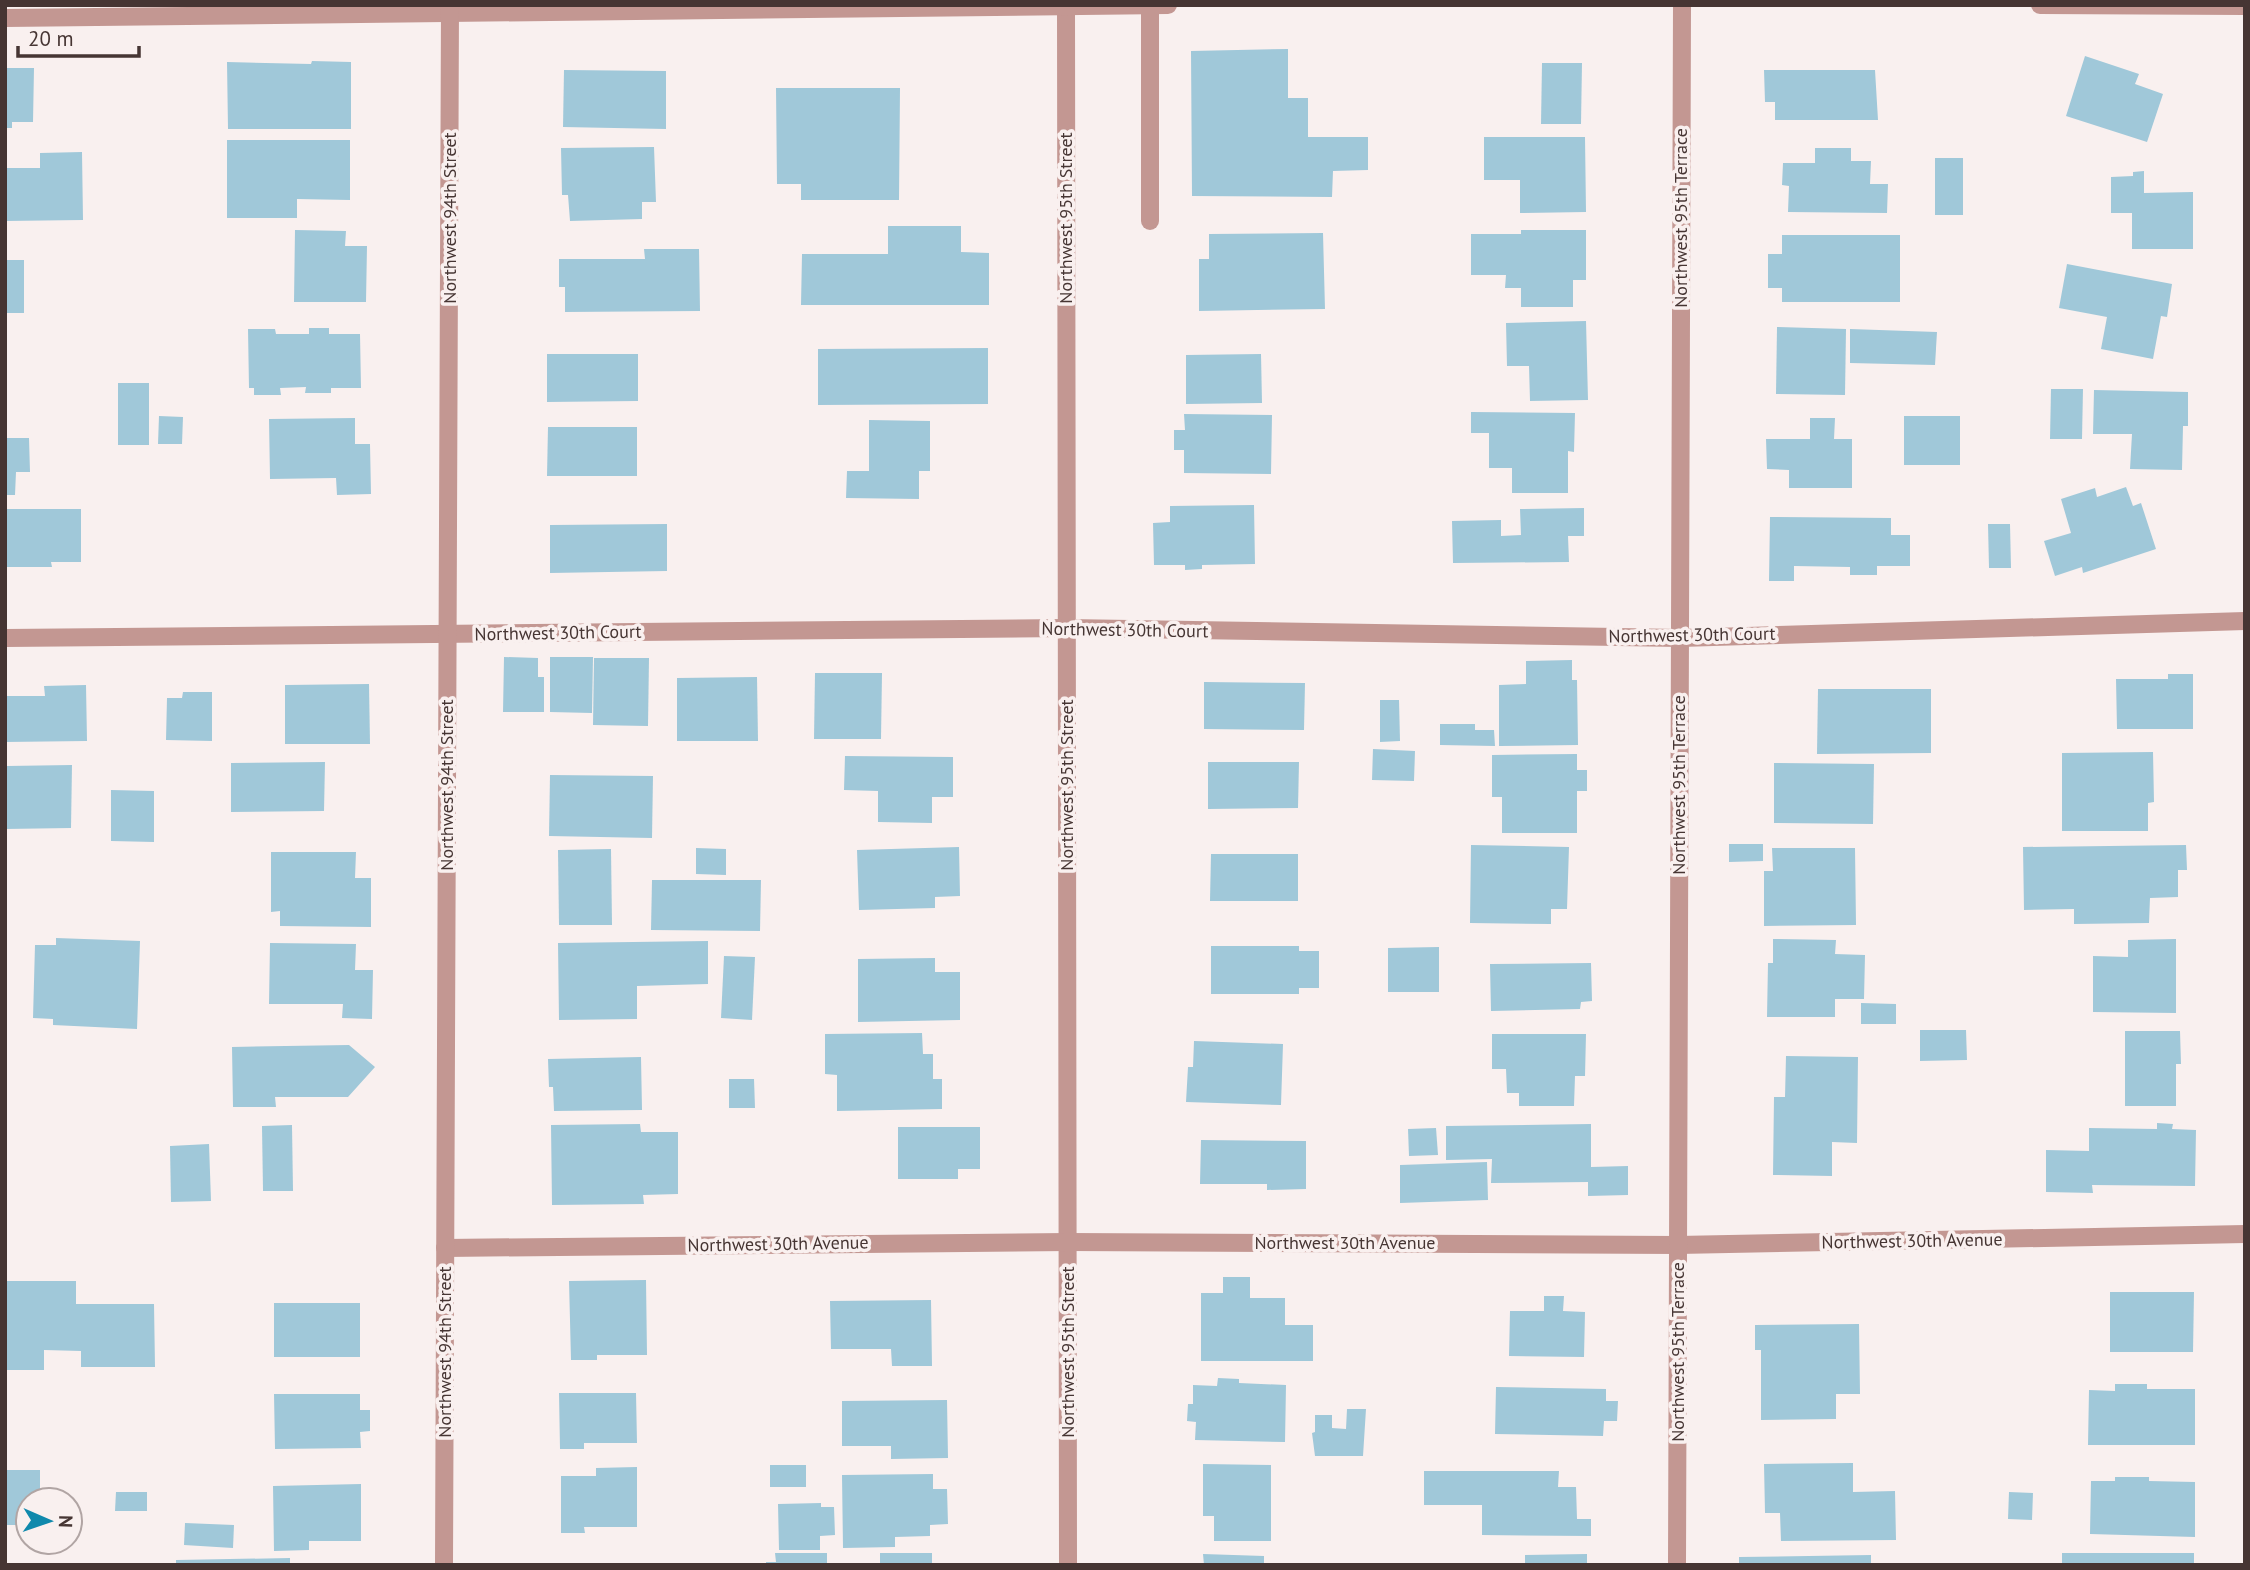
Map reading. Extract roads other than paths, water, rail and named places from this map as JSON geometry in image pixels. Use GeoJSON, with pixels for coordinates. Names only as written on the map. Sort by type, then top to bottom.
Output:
{"type":"FeatureCollection","features":[{"type":"Feature","properties":{"kind":"street","name":"Northwest 95th Street"},"geometry":{"type":"LineString","coordinates":[[1066,5],[1068,1565]]}},
{"type":"Feature","properties":{"kind":"street"},"geometry":{"type":"LineString","coordinates":[[1150,5],[1150,221]]}},
{"type":"Feature","properties":{"kind":"street"},"geometry":{"type":"LineString","coordinates":[[5,18],[228,11],[1168,5]]}},
{"type":"Feature","properties":{"kind":"street","name":"Northwest 95th Terrace"},"geometry":{"type":"LineString","coordinates":[[1677,1565],[1682,5]]}},
{"type":"Feature","properties":{"kind":"street"},"geometry":{"type":"LineString","coordinates":[[2040,5],[2245,6]]}},
{"type":"Feature","properties":{"kind":"street","name":"Northwest 94th Street"},"geometry":{"type":"LineString","coordinates":[[444,1565],[450,10]]}},
{"type":"Feature","properties":{"kind":"street","name":"Northwest 30th Court"},"geometry":{"type":"LineString","coordinates":[[5,638],[1066,628],[1680,638],[2245,621]]}},
{"type":"Feature","properties":{"kind":"street","name":"Northwest 30th Avenue"},"geometry":{"type":"LineString","coordinates":[[445,1248],[1068,1241],[1678,1245],[2245,1234]]}}]}
